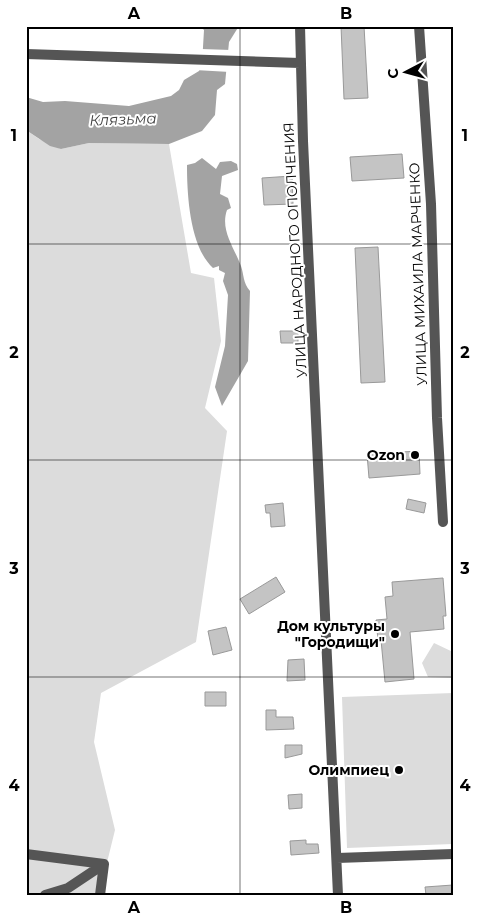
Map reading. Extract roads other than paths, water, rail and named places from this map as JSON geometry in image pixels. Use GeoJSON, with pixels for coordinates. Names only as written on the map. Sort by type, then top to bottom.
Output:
{"type":"FeatureCollection","features":[{"type":"Feature","properties":{"kind":"street","name":"УЛИЦА НАРОДНОГО ОПОЛЧЕНИЯ"},"geometry":{"type":"LineString","coordinates":[[300,26],[300,63],[338,895]]}},
{"type":"Feature","properties":{"kind":"street","name":"УЛИЦА МИХАИЛА МАРЧЕНКО"},"geometry":{"type":"LineString","coordinates":[[419,26],[431,204],[437,418],[443,522]]}},
{"type":"Feature","properties":{"kind":"street"},"geometry":{"type":"LineString","coordinates":[[26,54],[300,63]]}},
{"type":"Feature","properties":{"kind":"street"},"geometry":{"type":"LineString","coordinates":[[26,854],[104,864]]}},
{"type":"Feature","properties":{"kind":"street"},"geometry":{"type":"LineString","coordinates":[[337,858],[453,854]]}},
{"type":"Feature","properties":{"kind":"street"},"geometry":{"type":"LineString","coordinates":[[45,895],[68,888],[104,864]]}},
{"type":"Feature","properties":{"kind":"street"},"geometry":{"type":"LineString","coordinates":[[100,895],[104,864]]}},
{"type":"Feature","properties":{"kind":"water","name":"Клязьма"},"geometry":{"type":"Polygon","coordinates":[[[200,26],[239,26],[229,42],[225,84],[217,90],[215,115],[202,131],[169,144],[89,143],[61,149],[50,146],[26,130],[26,97],[43,102],[65,101],[129,106],[171,96],[179,90],[184,80],[199,71],[202,64],[204,30],[200,26]]]}},
{"type":"Feature","properties":{"kind":"water"},"geometry":{"type":"Polygon","coordinates":[[[202,158],[216,169],[220,162],[231,161],[237,164],[238,170],[222,176],[220,194],[228,198],[231,208],[227,210],[225,225],[241,266],[246,285],[250,291],[248,361],[222,406],[215,387],[225,346],[228,295],[223,281],[225,273],[219,270],[219,266],[213,268],[205,259],[195,234],[189,206],[187,165],[195,163],[202,158]]]}},
{"type":"Feature","properties":{"kind":"place","name":"Ozon"},"geometry":{"type":"Point","coordinates":[415,455]}},
{"type":"Feature","properties":{"kind":"place","name":"Дом культуры \"Городищи\""},"geometry":{"type":"Point","coordinates":[395,634]}},
{"type":"Feature","properties":{"kind":"place","name":"Олимпиец"},"geometry":{"type":"Point","coordinates":[399,770]}}]}
